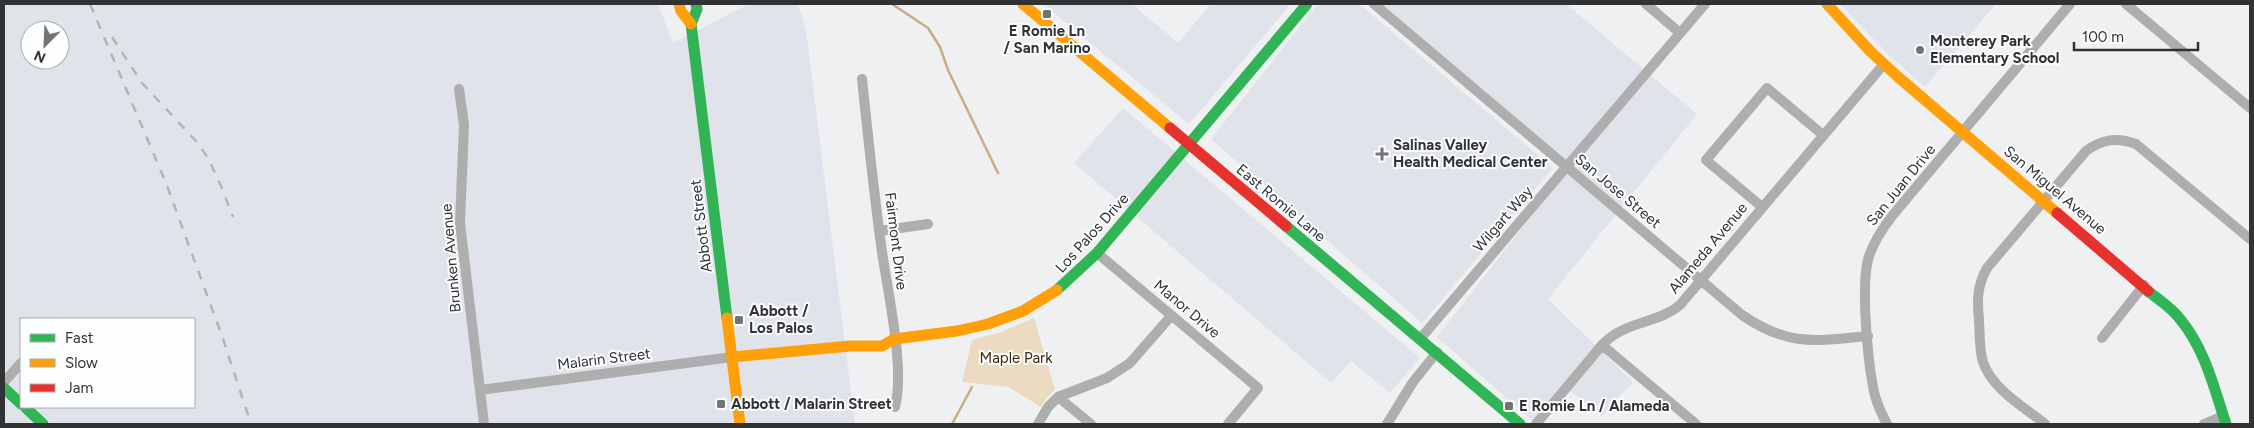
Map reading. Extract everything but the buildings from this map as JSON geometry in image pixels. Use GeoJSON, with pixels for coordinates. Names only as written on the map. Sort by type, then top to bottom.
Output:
{"type":"FeatureCollection","features":[{"type":"Feature","properties":{"kind":"street","name":"Abbott Street"},"geometry":{"type":"LineString","coordinates":[[680,4],[681,11],[691,24],[740,424]]}},
{"type":"Feature","properties":{"kind":"street","name":"Abbott Street"},"geometry":{"type":"LineString","coordinates":[[691,24],[698,9],[696,4]]}},
{"type":"Feature","properties":{"kind":"street","name":"East Romie Lane"},"geometry":{"type":"LineString","coordinates":[[1023,4],[1520,424]]}},
{"type":"Feature","properties":{"kind":"street","name":"Los Palos Drive"},"geometry":{"type":"LineString","coordinates":[[732,357],[850,346],[882,346],[894,339],[974,328],[1013,316],[1034,306],[1061,288],[1097,253],[1306,4]]}},
{"type":"Feature","properties":{"kind":"street","name":"San Jose Street"},"geometry":{"type":"LineString","coordinates":[[1374,4],[1742,315],[1771,333],[1787,338],[1818,341],[1868,336]]}},
{"type":"Feature","properties":{"kind":"street"},"geometry":{"type":"LineString","coordinates":[[1646,4],[1680,33]]}},
{"type":"Feature","properties":{"kind":"street","name":"Wilgart Way"},"geometry":{"type":"LineString","coordinates":[[1420,339],[1705,4]]}},
{"type":"Feature","properties":{"kind":"street","name":"San Miguel Avenue"},"geometry":{"type":"LineString","coordinates":[[1826,4],[1884,64],[2179,316],[2195,338],[2207,362],[2224,420]]}},
{"type":"Feature","properties":{"kind":"street","name":"San Juan Drive"},"geometry":{"type":"LineString","coordinates":[[1887,424],[1876,397],[1868,336],[1865,282],[1869,256],[1875,242],[1892,216],[2070,4]]}},
{"type":"Feature","properties":{"kind":"street"},"geometry":{"type":"LineString","coordinates":[[2126,4],[2250,108]]}},
{"type":"Feature","properties":{"kind":"street","name":"Alameda Avenue"},"geometry":{"type":"LineString","coordinates":[[1536,424],[1602,344],[1624,328],[1672,311],[1701,280],[1884,64]]}},
{"type":"Feature","properties":{"kind":"street","name":"Fairmont Drive"},"geometry":{"type":"LineString","coordinates":[[862,79],[879,232],[894,339],[898,392],[895,407]]}},
{"type":"Feature","properties":{"kind":"street"},"geometry":{"type":"LineString","coordinates":[[1762,207],[1706,160],[1767,88],[1823,135]]}},
{"type":"Feature","properties":{"kind":"street","name":"Brunken Avenue"},"geometry":{"type":"LineString","coordinates":[[459,89],[464,126],[460,223],[484,424]]}},
{"type":"Feature","properties":{"kind":"street"},"geometry":{"type":"LineString","coordinates":[[2045,424],[1998,385],[1987,371],[1981,353],[1977,294],[1981,277],[1986,268],[2086,151],[2101,141],[2118,139],[2136,144],[2250,239]]}},
{"type":"Feature","properties":{"kind":"street"},"geometry":{"type":"LineString","coordinates":[[879,232],[928,224]]}},
{"type":"Feature","properties":{"kind":"street","name":"Manor Drive"},"geometry":{"type":"LineString","coordinates":[[1097,253],[1258,388],[1228,424]]}},
{"type":"Feature","properties":{"kind":"street"},"geometry":{"type":"LineString","coordinates":[[2102,338],[2144,286]]}},
{"type":"Feature","properties":{"kind":"street"},"geometry":{"type":"LineString","coordinates":[[1038,424],[1058,396],[1107,378],[1137,357],[1171,316]]}},
{"type":"Feature","properties":{"kind":"street"},"geometry":{"type":"LineString","coordinates":[[1602,344],[1696,424]]}},
{"type":"Feature","properties":{"kind":"street"},"geometry":{"type":"LineString","coordinates":[[1387,424],[1406,392],[1437,352]]}},
{"type":"Feature","properties":{"kind":"street","name":"Malarin Street"},"geometry":{"type":"LineString","coordinates":[[480,390],[732,357]]}},
{"type":"Feature","properties":{"kind":"street"},"geometry":{"type":"LineString","coordinates":[[4,382],[20,364]]}},
{"type":"Feature","properties":{"kind":"street"},"geometry":{"type":"LineString","coordinates":[[4,388],[20,403]]}},
{"type":"Feature","properties":{"kind":"street"},"geometry":{"type":"LineString","coordinates":[[1058,396],[1091,424]]}},
{"type":"Feature","properties":{"kind":"street"},"geometry":{"type":"LineString","coordinates":[[26,408],[43,424]]}},
{"type":"Feature","properties":{"kind":"street"},"geometry":{"type":"LineString","coordinates":[[2204,424],[2224,420]]}},
{"type":"Feature","properties":{"kind":"shaded area"},"geometry":{"type":"Polygon","coordinates":[[[4,4],[658,4],[673,43],[749,4],[798,4],[806,30],[855,424],[4,424],[4,4]]]}},
{"type":"Feature","properties":{"kind":"shaded area"},"geometry":{"type":"Polygon","coordinates":[[[1043,4],[1132,4],[1178,43],[1211,4],[1291,4],[1189,124],[1043,4]]]}},
{"type":"Feature","properties":{"kind":"shaded area","name":"Salinas Valley Health Medical Center"},"geometry":{"type":"Polygon","coordinates":[[[1318,4],[1359,4],[1553,168],[1422,323],[1211,139],[1318,4]]]}},
{"type":"Feature","properties":{"kind":"shaded area"},"geometry":{"type":"Polygon","coordinates":[[[1374,4],[1566,4],[1697,114],[1548,299],[1633,382],[1602,416],[1566,388],[1533,421],[1437,337],[1553,188],[1567,167],[1374,4]]]}},
{"type":"Feature","properties":{"kind":"shaded area","name":"Monterey Park Elementary School"},"geometry":{"type":"Polygon","coordinates":[[[1840,4],[1996,4],[1925,87],[1888,54],[1840,4]]]}},
{"type":"Feature","properties":{"kind":"shaded area"},"geometry":{"type":"Polygon","coordinates":[[[1123,108],[1420,358],[1390,393],[1351,361],[1331,383],[1074,163],[1123,108]]]}},
{"type":"Feature","properties":{"kind":"green space","name":"Maple Park"},"geometry":{"type":"Polygon","coordinates":[[[1034,318],[1055,390],[1047,397],[1041,407],[1009,387],[962,382],[972,340],[999,333],[1034,318]]]}},
{"type":"Feature","properties":{"kind":"waterway"},"geometry":{"type":"LineString","coordinates":[[892,4],[928,28],[940,47],[948,70],[998,173]]}},
{"type":"Feature","properties":{"kind":"waterway"},"geometry":{"type":"LineString","coordinates":[[952,424],[972,387]]}},
{"type":"Feature","properties":{"kind":"railway"},"geometry":{"type":"LineString","coordinates":[[90,4],[166,183],[222,336],[251,424]]}},
{"type":"Feature","properties":{"kind":"railway"},"geometry":{"type":"LineString","coordinates":[[112,37],[142,83],[196,141],[208,158],[233,217]]}},
{"type":"Feature","properties":{"kind":"traffic: fast"},"geometry":{"type":"LineString","coordinates":[[696,4],[697,9],[691,24],[727,318]]}},
{"type":"Feature","properties":{"kind":"traffic: fast"},"geometry":{"type":"LineString","coordinates":[[1057,290],[1097,253],[1307,4]]}},
{"type":"Feature","properties":{"kind":"traffic: fast"},"geometry":{"type":"LineString","coordinates":[[1286,226],[1520,424]]}},
{"type":"Feature","properties":{"kind":"traffic: fast"},"geometry":{"type":"LineString","coordinates":[[2148,291],[2177,315],[2189,331],[2208,369],[2226,424]]}},
{"type":"Feature","properties":{"kind":"traffic: fast"},"geometry":{"type":"LineString","coordinates":[[4,388],[20,403]]}},
{"type":"Feature","properties":{"kind":"traffic: fast"},"geometry":{"type":"LineString","coordinates":[[26,408],[43,424]]}},
{"type":"Feature","properties":{"kind":"traffic: slow"},"geometry":{"type":"LineString","coordinates":[[679,4],[681,11],[691,24]]}},
{"type":"Feature","properties":{"kind":"traffic: slow"},"geometry":{"type":"LineString","coordinates":[[1023,4],[1170,128]]}},
{"type":"Feature","properties":{"kind":"traffic: slow"},"geometry":{"type":"LineString","coordinates":[[1827,4],[1870,51],[1897,76],[2057,213]]}},
{"type":"Feature","properties":{"kind":"traffic: slow"},"geometry":{"type":"LineString","coordinates":[[732,357],[850,346],[882,346],[894,339],[957,331],[988,324],[1023,311],[1057,290]]}},
{"type":"Feature","properties":{"kind":"traffic: slow"},"geometry":{"type":"LineString","coordinates":[[727,318],[740,424]]}},
{"type":"Feature","properties":{"kind":"traffic: jam"},"geometry":{"type":"LineString","coordinates":[[1170,128],[1286,226]]}},
{"type":"Feature","properties":{"kind":"traffic: jam"},"geometry":{"type":"LineString","coordinates":[[2057,213],[2148,291]]}},
{"type":"Feature","properties":{"kind":"place","name":"E Romie Ln / San Marino"},"geometry":{"type":"Point","coordinates":[1047,14]}},
{"type":"Feature","properties":{"kind":"place","name":"Monterey Park Elementary School"},"geometry":{"type":"Point","coordinates":[1920,50]}},
{"type":"Feature","properties":{"kind":"place","name":"Salinas Valley Health Medical Center"},"geometry":{"type":"Point","coordinates":[1382,154]}},
{"type":"Feature","properties":{"kind":"place","name":"Abbott / Los Palos"},"geometry":{"type":"Point","coordinates":[739,320]}},
{"type":"Feature","properties":{"kind":"place","name":"Abbott / Malarin Street"},"geometry":{"type":"Point","coordinates":[721,404]}},
{"type":"Feature","properties":{"kind":"place","name":"E Romie Ln / Alameda"},"geometry":{"type":"Point","coordinates":[1509,406]}}]}
